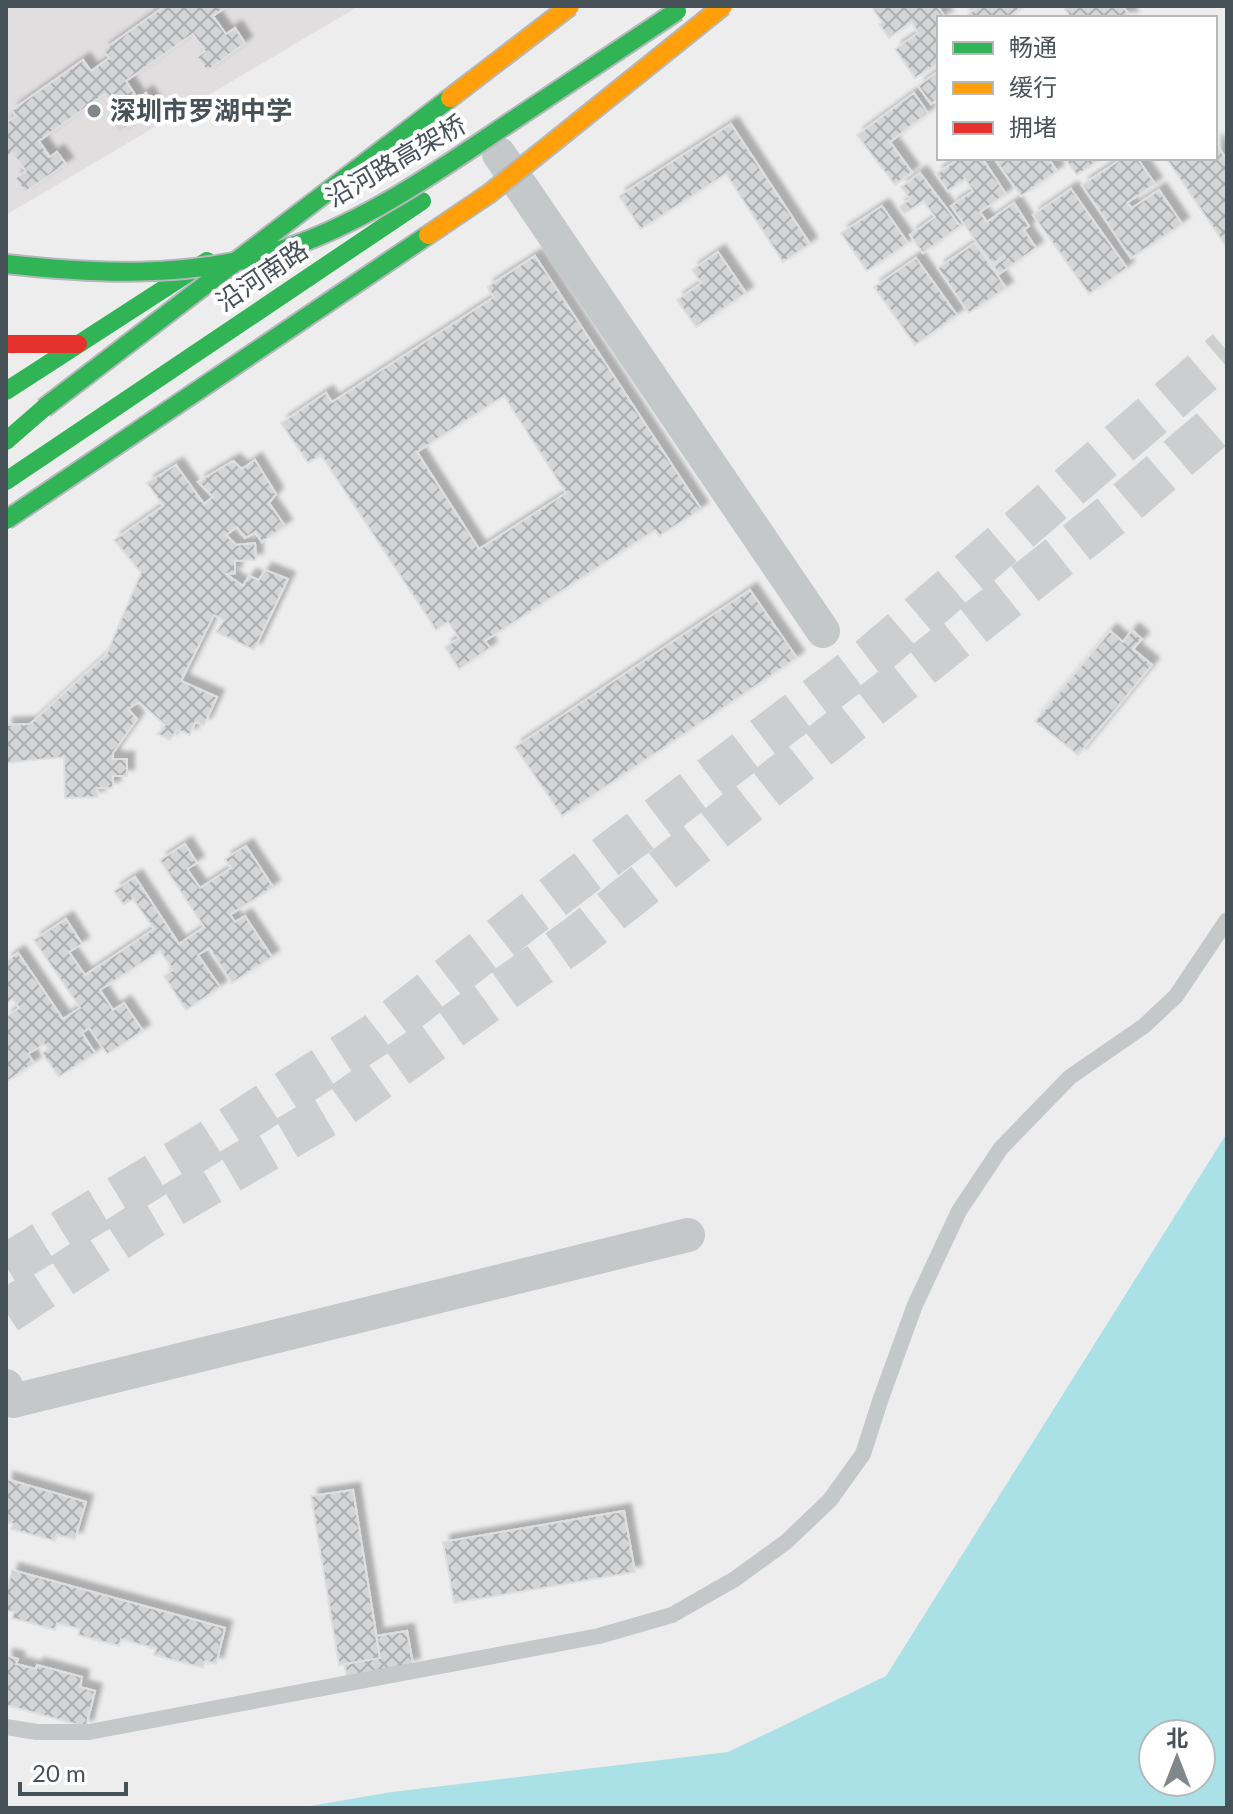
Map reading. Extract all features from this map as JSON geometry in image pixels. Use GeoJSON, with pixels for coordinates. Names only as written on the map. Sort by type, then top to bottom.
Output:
{"type":"FeatureCollection","features":[{"type":"Feature","properties":{"kind":"main road","name":"沿河南路"},"geometry":{"type":"LineString","coordinates":[[6,391],[251,234],[572,6]]}},
{"type":"Feature","properties":{"kind":"main road"},"geometry":{"type":"LineString","coordinates":[[6,441],[44,408],[572,6]]}},
{"type":"Feature","properties":{"kind":"main road","name":"沿河路高架桥"},"geometry":{"type":"LineString","coordinates":[[6,264],[89,273],[170,272],[274,252],[373,210],[437,172],[684,6]]}},
{"type":"Feature","properties":{"kind":"main road","name":"沿河南路"},"geometry":{"type":"LineString","coordinates":[[6,481],[706,6]]}},
{"type":"Feature","properties":{"kind":"main road"},"geometry":{"type":"LineString","coordinates":[[6,520],[490,193],[723,6]]}},
{"type":"Feature","properties":{"kind":"main road"},"geometry":{"type":"LineString","coordinates":[[6,344],[78,344]]}},
{"type":"Feature","properties":{"kind":"street"},"geometry":{"type":"LineString","coordinates":[[496,150],[823,631]]}},
{"type":"Feature","properties":{"kind":"street"},"geometry":{"type":"LineString","coordinates":[[6,1386],[13,1401],[688,1235]]}},
{"type":"Feature","properties":{"kind":"lane"},"geometry":{"type":"LineString","coordinates":[[6,1727],[37,1732],[89,1732],[599,1636],[672,1615],[735,1579],[786,1542],[830,1500],[863,1454],[915,1305],[959,1211],[1001,1148],[1070,1077],[1144,1026],[1176,996],[1227,920]]}},
{"type":"Feature","properties":{"kind":"shaded area","name":"深圳市罗湖中学"},"geometry":{"type":"Polygon","coordinates":[[[6,6],[359,6],[6,215],[6,6]]]}},
{"type":"Feature","properties":{"kind":"water"},"geometry":{"type":"Polygon","coordinates":[[[1227,1133],[1227,1808],[298,1808],[392,1792],[728,1752],[886,1676],[1227,1133]]]}},
{"type":"Feature","properties":{"kind":"building"},"geometry":{"type":"Polygon","coordinates":[[[165,6],[228,6],[213,16],[226,34],[235,28],[245,43],[207,71],[197,57],[205,51],[193,34],[126,81],[138,99],[146,93],[156,107],[119,133],[109,119],[118,113],[105,94],[39,141],[50,157],[57,152],[66,164],[25,192],[15,178],[26,171],[12,153],[6,157],[6,123],[16,116],[12,110],[83,60],[91,71],[109,58],[103,50],[165,6]]]}},
{"type":"Feature","properties":{"kind":"building"},"geometry":{"type":"Polygon","coordinates":[[[871,6],[937,6],[944,16],[937,16],[937,63],[915,78],[895,49],[918,33],[911,22],[889,38],[879,24],[882,22],[871,6]]]}},
{"type":"Feature","properties":{"kind":"building"},"geometry":{"type":"Polygon","coordinates":[[[978,6],[1017,6],[1019,9],[1010,16],[966,16],[978,6]]]}},
{"type":"Feature","properties":{"kind":"building"},"geometry":{"type":"Polygon","coordinates":[[[1063,6],[1123,6],[1130,16],[1070,16],[1063,6]]]}},
{"type":"Feature","properties":{"kind":"building"},"geometry":{"type":"Polygon","coordinates":[[[937,72],[937,100],[931,104],[918,86],[937,72]]]}},
{"type":"Feature","properties":{"kind":"building"},"geometry":{"type":"Polygon","coordinates":[[[914,93],[928,113],[890,142],[912,172],[895,185],[857,135],[914,93]]]}},
{"type":"Feature","properties":{"kind":"building"},"geometry":{"type":"Polygon","coordinates":[[[731,124],[810,244],[783,262],[726,174],[641,229],[619,196],[731,124]]]}},
{"type":"Feature","properties":{"kind":"building"},"geometry":{"type":"Polygon","coordinates":[[[1217,145],[1227,160],[1227,248],[1167,160],[1217,160],[1217,145]]]}},
{"type":"Feature","properties":{"kind":"building"},"geometry":{"type":"Polygon","coordinates":[[[957,160],[983,160],[1006,194],[980,212],[987,222],[1014,203],[1029,226],[1024,230],[1036,248],[999,274],[993,266],[1004,256],[992,264],[951,206],[973,191],[965,179],[948,191],[936,174],[957,160]]]}},
{"type":"Feature","properties":{"kind":"building"},"geometry":{"type":"Polygon","coordinates":[[[995,160],[1049,160],[1057,171],[1021,196],[995,160]]]}},
{"type":"Feature","properties":{"kind":"building"},"geometry":{"type":"Polygon","coordinates":[[[1066,160],[1099,160],[1077,175],[1066,160]]]}},
{"type":"Feature","properties":{"kind":"building"},"geometry":{"type":"Polygon","coordinates":[[[1120,160],[1138,160],[1155,184],[1127,203],[1132,208],[1159,190],[1182,224],[1131,258],[1082,185],[1120,160]]]}},
{"type":"Feature","properties":{"kind":"building"},"geometry":{"type":"Polygon","coordinates":[[[920,173],[960,226],[923,253],[910,235],[935,217],[923,201],[904,214],[899,207],[910,199],[901,187],[920,173]]]}},
{"type":"Feature","properties":{"kind":"building"},"geometry":{"type":"Polygon","coordinates":[[[1071,189],[1127,268],[1089,294],[1033,215],[1071,189]]]}},
{"type":"Feature","properties":{"kind":"building"},"geometry":{"type":"Polygon","coordinates":[[[882,206],[908,243],[867,271],[841,233],[882,206]]]}},
{"type":"Feature","properties":{"kind":"building"},"geometry":{"type":"Polygon","coordinates":[[[975,243],[1006,288],[969,313],[938,268],[975,243]]]}},
{"type":"Feature","properties":{"kind":"building"},"geometry":{"type":"Polygon","coordinates":[[[718,252],[746,293],[696,327],[677,300],[701,283],[692,270],[718,252]]]}},
{"type":"Feature","properties":{"kind":"building"},"geometry":{"type":"Polygon","coordinates":[[[535,256],[701,509],[659,536],[655,530],[485,641],[490,648],[459,669],[445,647],[459,638],[448,622],[436,630],[321,455],[308,463],[281,423],[326,393],[332,402],[494,297],[487,287],[535,256]],[[504,396],[417,452],[479,549],[566,493],[504,396]]]}},
{"type":"Feature","properties":{"kind":"building"},"geometry":{"type":"Polygon","coordinates":[[[916,258],[957,315],[915,345],[874,287],[916,258]]]}},
{"type":"Feature","properties":{"kind":"building"},"geometry":{"type":"Polygon","coordinates":[[[255,460],[276,494],[269,503],[285,526],[262,542],[255,532],[245,538],[237,527],[226,535],[236,545],[255,543],[256,560],[235,561],[235,573],[226,574],[243,586],[249,576],[259,580],[265,570],[288,579],[254,650],[216,632],[224,620],[214,615],[181,681],[217,697],[204,725],[195,722],[190,735],[177,730],[170,740],[157,734],[165,725],[139,702],[128,709],[137,719],[113,753],[113,759],[127,759],[127,776],[113,776],[113,788],[97,788],[98,797],[65,798],[64,757],[6,763],[6,725],[30,724],[106,655],[141,573],[114,540],[163,506],[147,483],[176,465],[204,504],[213,497],[198,482],[233,461],[242,469],[255,460]]]}},
{"type":"Feature","properties":{"kind":"building"},"geometry":{"type":"Polygon","coordinates":[[[750,590],[797,658],[562,816],[515,747],[750,590]]]}},
{"type":"Feature","properties":{"kind":"building"},"geometry":{"type":"Polygon","coordinates":[[[1132,630],[1142,639],[1133,649],[1152,665],[1078,755],[1035,721],[1110,631],[1123,642],[1132,630]]]}},
{"type":"Feature","properties":{"kind":"building"},"geometry":{"type":"Polygon","coordinates":[[[185,844],[197,863],[187,869],[200,888],[231,868],[225,859],[246,846],[273,887],[230,915],[235,922],[245,916],[272,957],[232,983],[209,948],[198,955],[220,987],[186,1010],[164,976],[173,970],[160,951],[100,990],[113,1010],[124,1003],[143,1031],[107,1054],[89,1028],[82,1033],[95,1053],[59,1077],[42,1053],[48,1049],[44,1044],[28,1054],[34,1063],[6,1082],[6,1017],[19,1008],[13,999],[6,1004],[6,961],[18,953],[63,1019],[80,1008],[34,940],[66,919],[82,944],[69,952],[85,975],[154,929],[133,899],[124,905],[114,891],[135,877],[179,944],[204,927],[160,860],[185,844]]]}},
{"type":"Feature","properties":{"kind":"building"},"geometry":{"type":"Polygon","coordinates":[[[6,1479],[86,1502],[75,1539],[57,1535],[55,1541],[11,1529],[13,1524],[6,1522],[6,1479]]]}},
{"type":"Feature","properties":{"kind":"building"},"geometry":{"type":"Polygon","coordinates":[[[353,1490],[380,1658],[339,1665],[311,1496],[353,1490]]]}},
{"type":"Feature","properties":{"kind":"building"},"geometry":{"type":"Polygon","coordinates":[[[624,1511],[635,1572],[454,1603],[443,1542],[624,1511]]]}},
{"type":"Feature","properties":{"kind":"building"},"geometry":{"type":"Polygon","coordinates":[[[12,1570],[225,1628],[216,1664],[205,1661],[203,1668],[154,1655],[156,1649],[121,1639],[119,1646],[78,1635],[80,1629],[57,1623],[55,1630],[12,1618],[14,1612],[6,1610],[6,1591],[12,1570]]]}},
{"type":"Feature","properties":{"kind":"building"},"geometry":{"type":"Polygon","coordinates":[[[407,1631],[413,1665],[347,1676],[344,1664],[380,1658],[376,1636],[407,1631]]]}},
{"type":"Feature","properties":{"kind":"building"},"geometry":{"type":"Polygon","coordinates":[[[6,1656],[18,1659],[16,1664],[36,1669],[37,1665],[82,1677],[80,1687],[95,1691],[86,1727],[6,1705],[6,1656]]]}},
{"type":"Feature","properties":{"kind":"tunnel"},"geometry":{"type":"LineString","coordinates":[[6,1266],[200,1148],[374,1036],[874,655],[1227,351]]}},
{"type":"Feature","properties":{"kind":"tunnel"},"geometry":{"type":"LineString","coordinates":[[6,1312],[145,1221],[333,1111],[578,937],[1113,514],[1227,416]]}},
{"type":"Feature","properties":{"kind":"traffic: fast"},"geometry":{"type":"LineString","coordinates":[[6,264],[106,272],[172,270],[238,261],[301,243],[361,216],[419,183],[677,11]]}},
{"type":"Feature","properties":{"kind":"traffic: fast"},"geometry":{"type":"LineString","coordinates":[[44,408],[450,98]]}},
{"type":"Feature","properties":{"kind":"traffic: fast"},"geometry":{"type":"LineString","coordinates":[[6,481],[422,201]]}},
{"type":"Feature","properties":{"kind":"traffic: fast"},"geometry":{"type":"LineString","coordinates":[[6,520],[428,235]]}},
{"type":"Feature","properties":{"kind":"traffic: fast"},"geometry":{"type":"LineString","coordinates":[[6,391],[207,261]]}},
{"type":"Feature","properties":{"kind":"traffic: fast"},"geometry":{"type":"LineString","coordinates":[[6,441],[44,408]]}},
{"type":"Feature","properties":{"kind":"traffic: jam"},"geometry":{"type":"LineString","coordinates":[[6,344],[78,344]]}},
{"type":"Feature","properties":{"kind":"traffic: slow"},"geometry":{"type":"LineString","coordinates":[[450,98],[570,6]]}},
{"type":"Feature","properties":{"kind":"traffic: slow"},"geometry":{"type":"LineString","coordinates":[[428,235],[490,193],[723,6]]}},
{"type":"Feature","properties":{"kind":"place","name":"深圳市罗湖中学"},"geometry":{"type":"Point","coordinates":[94,111]}}]}
